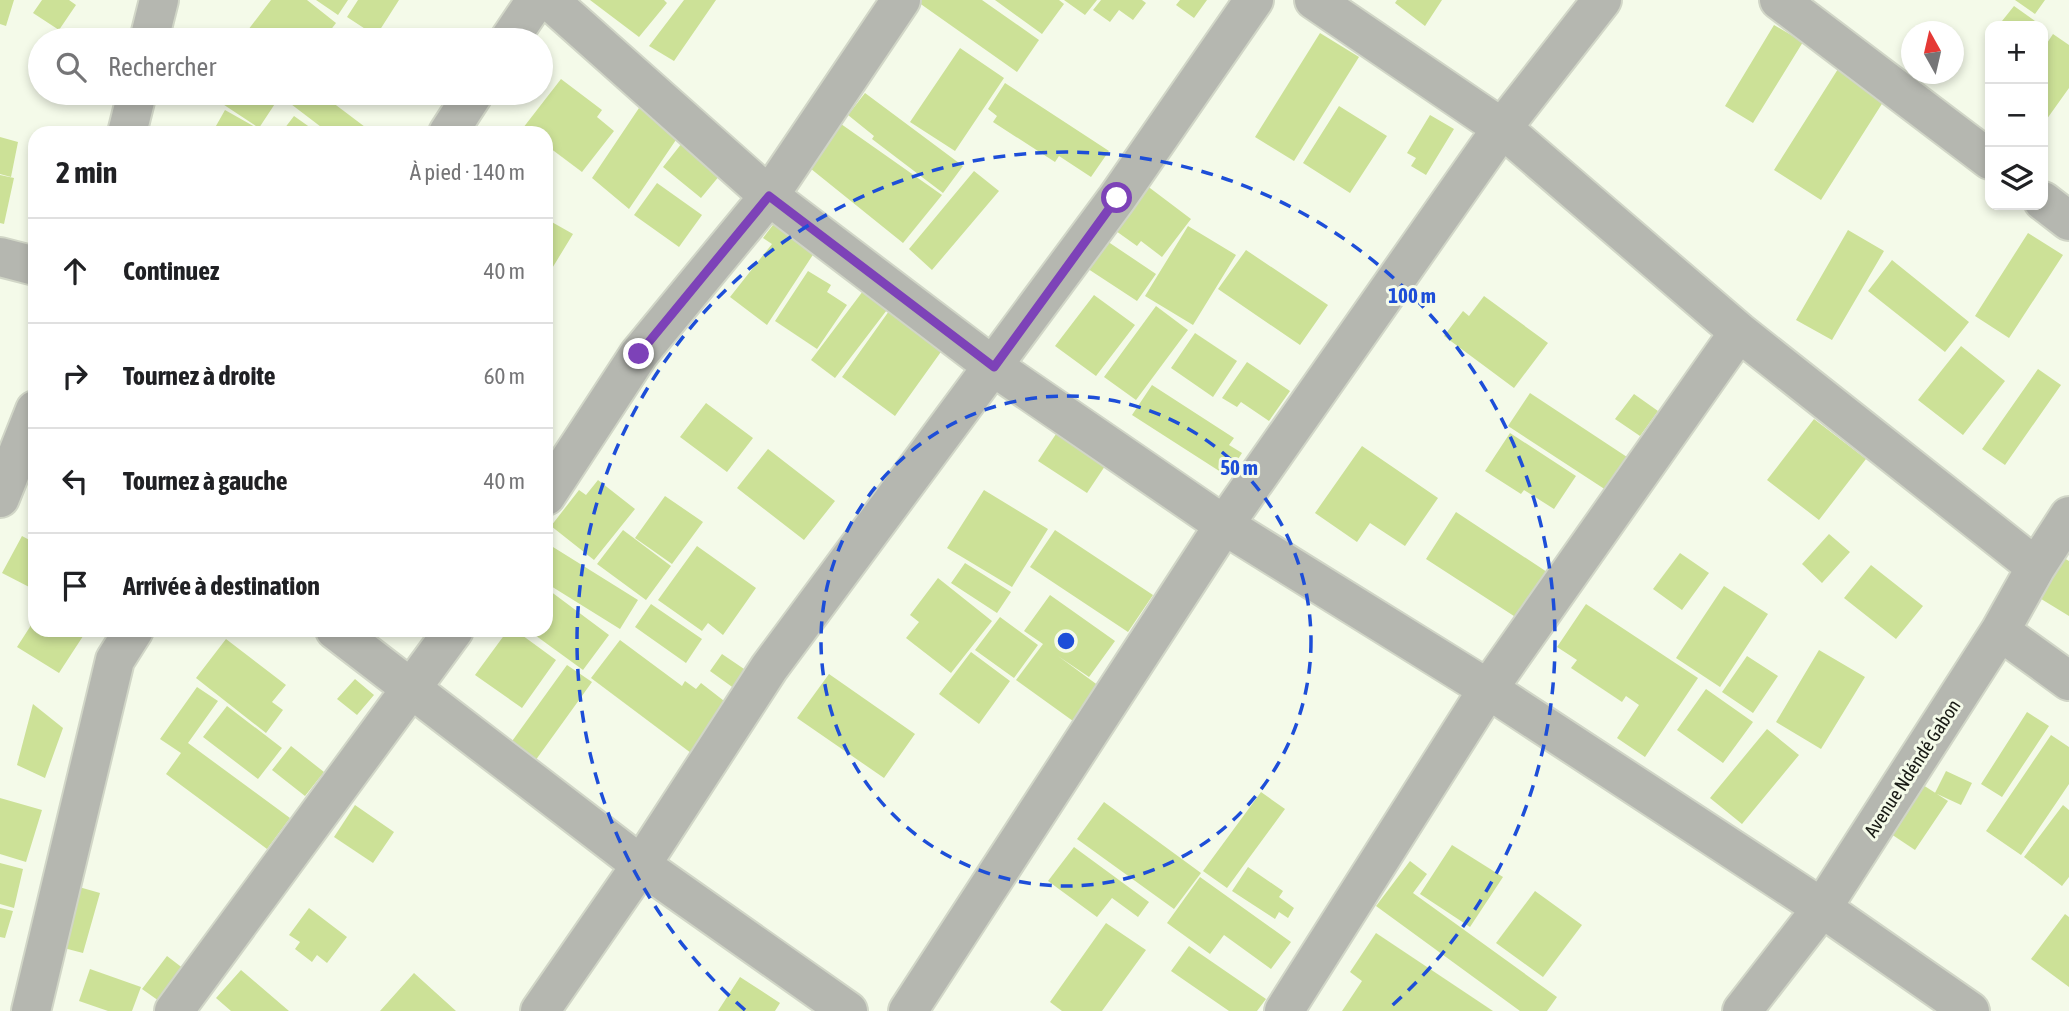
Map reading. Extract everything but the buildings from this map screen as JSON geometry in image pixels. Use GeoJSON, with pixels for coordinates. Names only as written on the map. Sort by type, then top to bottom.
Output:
{"type":"FeatureCollection","features":[{"type":"Feature","properties":{"kind":"street"},"geometry":{"type":"LineString","coordinates":[[152,28],[159,0]]}},
{"type":"Feature","properties":{"kind":"street"},"geometry":{"type":"LineString","coordinates":[[517,28],[536,0]]}},
{"type":"Feature","properties":{"kind":"street"},"geometry":{"type":"LineString","coordinates":[[550,0],[769,196],[994,367],[1224,525],[1488,689],[1822,908],[1970,1011]]}},
{"type":"Feature","properties":{"kind":"street"},"geometry":{"type":"LineString","coordinates":[[553,485],[639,354],[769,196],[901,0]]}},
{"type":"Feature","properties":{"kind":"street"},"geometry":{"type":"LineString","coordinates":[[540,1011],[641,865],[769,668],[1117,198],[1254,0]]}},
{"type":"Feature","properties":{"kind":"street"},"geometry":{"type":"LineString","coordinates":[[1314,0],[1502,128],[1739,332],[2036,567]]}},
{"type":"Feature","properties":{"kind":"street"},"geometry":{"type":"LineString","coordinates":[[908,1011],[1224,525],[1502,128],[1602,0]]}},
{"type":"Feature","properties":{"kind":"street"},"geometry":{"type":"LineString","coordinates":[[1779,0],[1985,156]]}},
{"type":"Feature","properties":{"kind":"street"},"geometry":{"type":"LineString","coordinates":[[129,126],[134,105]]}},
{"type":"Feature","properties":{"kind":"street"},"geometry":{"type":"LineString","coordinates":[[453,126],[466,105]]}},
{"type":"Feature","properties":{"kind":"street"},"geometry":{"type":"LineString","coordinates":[[2048,205],[2069,221]]}},
{"type":"Feature","properties":{"kind":"street"},"geometry":{"type":"LineString","coordinates":[[0,257],[28,264]]}},
{"type":"Feature","properties":{"kind":"street"},"geometry":{"type":"LineString","coordinates":[[1284,1011],[1488,689],[1739,332]]}},
{"type":"Feature","properties":{"kind":"street"},"geometry":{"type":"LineString","coordinates":[[0,498],[28,428]]}},
{"type":"Feature","properties":{"kind":"street","name":"Avenue Ndéndé Gabon"},"geometry":{"type":"LineString","coordinates":[[1742,1011],[1822,908],[2000,631],[2069,516]]}},
{"type":"Feature","properties":{"kind":"street"},"geometry":{"type":"LineString","coordinates":[[2000,631],[2069,681]]}},
{"type":"Feature","properties":{"kind":"street"},"geometry":{"type":"LineString","coordinates":[[31,1011],[115,660],[130,637]]}},
{"type":"Feature","properties":{"kind":"street"},"geometry":{"type":"LineString","coordinates":[[344,637],[641,865],[848,1011]]}},
{"type":"Feature","properties":{"kind":"street"},"geometry":{"type":"LineString","coordinates":[[174,1011],[449,637]]}},
{"type":"Feature","properties":{"kind":"route"},"geometry":{"type":"LineString","coordinates":[[639,354],[769,196],[994,367],[1117,198]]}}]}
